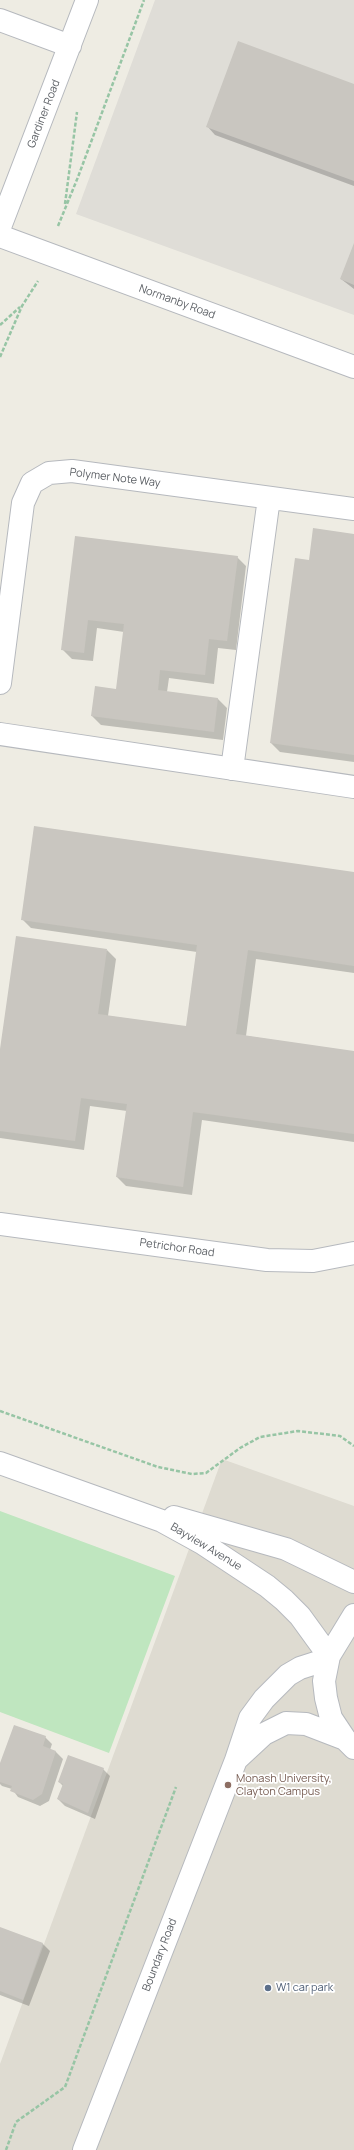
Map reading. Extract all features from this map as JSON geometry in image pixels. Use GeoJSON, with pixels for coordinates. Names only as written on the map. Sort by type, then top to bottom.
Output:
{"type":"FeatureCollection","features":[{"type":"Feature","properties":{"kind":"street","name":"Gardiner Road"},"geometry":{"type":"LineString","coordinates":[[0,227],[87,0]]}},
{"type":"Feature","properties":{"kind":"street"},"geometry":{"type":"LineString","coordinates":[[0,20],[70,46]]}},
{"type":"Feature","properties":{"kind":"street","name":"Normanby Road"},"geometry":{"type":"LineString","coordinates":[[0,236],[354,367]]}},
{"type":"Feature","properties":{"kind":"street","name":"Polymer Note Way"},"geometry":{"type":"LineString","coordinates":[[0,683],[23,503],[32,484],[49,473],[72,471],[354,509]]}},
{"type":"Feature","properties":{"kind":"street"},"geometry":{"type":"LineString","coordinates":[[232,768],[269,498]]}},
{"type":"Feature","properties":{"kind":"street"},"geometry":{"type":"LineString","coordinates":[[0,734],[354,786]]}},
{"type":"Feature","properties":{"kind":"street","name":"Petrichor Road"},"geometry":{"type":"LineString","coordinates":[[0,1224],[267,1260],[313,1261],[354,1253]]}},
{"type":"Feature","properties":{"kind":"street","name":"Bayview Avenue"},"geometry":{"type":"LineString","coordinates":[[0,1463],[54,1481],[162,1521],[202,1543],[267,1586],[284,1600],[300,1616],[329,1658]]}},
{"type":"Feature","properties":{"kind":"street","name":"Bayview Avenue"},"geometry":{"type":"LineString","coordinates":[[54,1481],[286,1549],[354,1582]]}},
{"type":"Feature","properties":{"kind":"street"},"geometry":{"type":"LineString","coordinates":[[349,1744],[331,1718],[324,1681],[329,1658],[354,1615]]}},
{"type":"Feature","properties":{"kind":"street","name":"Boundary Road"},"geometry":{"type":"LineString","coordinates":[[84,2150],[236,1760],[250,1718],[264,1699],[294,1671],[329,1658]]}},
{"type":"Feature","properties":{"kind":"street","name":"Boundary Road"},"geometry":{"type":"LineString","coordinates":[[236,1760],[264,1734],[286,1723],[306,1724],[349,1744]]}},
{"type":"Feature","properties":{"kind":"path"},"geometry":{"type":"LineString","coordinates":[[78,107],[65,206],[78,177],[144,0]]}},
{"type":"Feature","properties":{"kind":"path"},"geometry":{"type":"LineString","coordinates":[[0,325],[22,306],[0,357]]}},
{"type":"Feature","properties":{"kind":"path"},"geometry":{"type":"LineString","coordinates":[[0,1411],[158,1467],[192,1474],[206,1474],[240,1448],[260,1437],[298,1431],[340,1436],[354,1446]]}},
{"type":"Feature","properties":{"kind":"path"},"geometry":{"type":"LineString","coordinates":[[6,2150],[16,2122],[65,2087],[176,1787]]}},
{"type":"Feature","properties":{"kind":"shaded area"},"geometry":{"type":"Polygon","coordinates":[[[155,0],[354,0],[354,315],[76,214],[155,0]]]}},
{"type":"Feature","properties":{"kind":"shaded area","name":"Monash University, Clayton Campus"},"geometry":{"type":"Polygon","coordinates":[[[222,1459],[354,1506],[354,2150],[0,2150],[0,2064],[222,1459]]]}},
{"type":"Feature","properties":{"kind":"green space"},"geometry":{"type":"Polygon","coordinates":[[[0,1511],[175,1576],[109,1753],[0,1712],[0,1511]]]}},
{"type":"Feature","properties":{"kind":"building"},"geometry":{"type":"Polygon","coordinates":[[[238,41],[354,84],[354,181],[206,127],[238,41]]]}},
{"type":"Feature","properties":{"kind":"building"},"geometry":{"type":"Polygon","coordinates":[[[354,243],[354,285],[340,279],[354,243]]]}},
{"type":"Feature","properties":{"kind":"building"},"geometry":{"type":"Polygon","coordinates":[[[313,528],[354,534],[354,755],[270,743],[295,558],[309,560],[313,528]]]}},
{"type":"Feature","properties":{"kind":"building"},"geometry":{"type":"Polygon","coordinates":[[[75,536],[238,556],[227,641],[209,639],[205,675],[160,670],[158,690],[218,698],[214,732],[91,716],[95,686],[116,689],[124,624],[88,620],[84,653],[61,650],[75,536]]]}},
{"type":"Feature","properties":{"kind":"building"},"geometry":{"type":"Polygon","coordinates":[[[34,826],[354,872],[354,966],[248,950],[236,1034],[354,1051],[354,1134],[193,1112],[183,1187],[116,1177],[127,1104],[81,1098],[75,1141],[0,1131],[0,1049],[16,936],[107,949],[98,1014],[186,1026],[197,945],[21,920],[34,826]]]}},
{"type":"Feature","properties":{"kind":"building"},"geometry":{"type":"Polygon","coordinates":[[[14,1725],[46,1736],[43,1746],[56,1751],[42,1794],[33,1800],[10,1791],[12,1786],[0,1782],[0,1763],[14,1725]]]}},
{"type":"Feature","properties":{"kind":"building"},"geometry":{"type":"Polygon","coordinates":[[[68,1755],[104,1768],[88,1813],[57,1799],[63,1784],[58,1782],[68,1755]]]}},
{"type":"Feature","properties":{"kind":"building"},"geometry":{"type":"Polygon","coordinates":[[[0,1927],[43,1943],[23,2000],[0,1991],[0,1927]]]}},
{"type":"Feature","properties":{"kind":"place","name":"Monash University, Clayton Campus"},"geometry":{"type":"Point","coordinates":[228,1785]}},
{"type":"Feature","properties":{"kind":"place","name":"W1 car park"},"geometry":{"type":"Point","coordinates":[268,1988]}}]}
